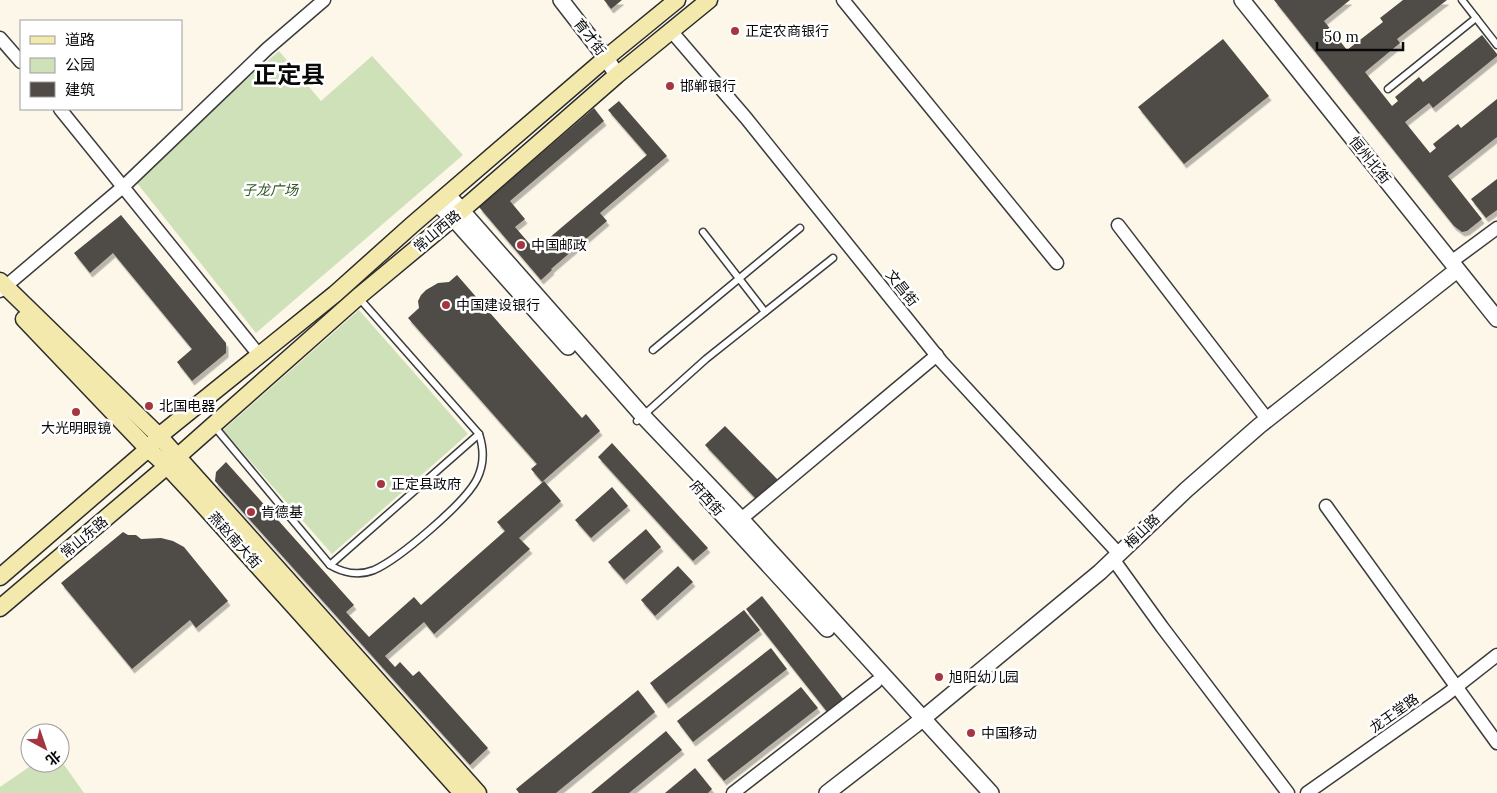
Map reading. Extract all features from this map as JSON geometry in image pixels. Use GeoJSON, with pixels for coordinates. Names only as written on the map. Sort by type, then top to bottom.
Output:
{"type":"FeatureCollection","features":[{"type":"Feature","properties":{"kind":"main road","name":"常山西路"},"geometry":{"type":"LineString","coordinates":[[148,449],[159,436],[335,294],[412,224],[443,200],[606,58],[677,0]]}},
{"type":"Feature","properties":{"kind":"main road","name":"常山西路"},"geometry":{"type":"LineString","coordinates":[[172,462],[358,297],[709,0]]}},
{"type":"Feature","properties":{"kind":"main road"},"geometry":{"type":"LineString","coordinates":[[1,288],[159,436],[172,462],[478,793]]}},
{"type":"Feature","properties":{"kind":"main road","name":"燕赵南大街"},"geometry":{"type":"LineString","coordinates":[[1,288],[148,449],[172,462],[462,793]]}},
{"type":"Feature","properties":{"kind":"main road","name":"常山东路"},"geometry":{"type":"LineString","coordinates":[[0,577],[148,449]]}},
{"type":"Feature","properties":{"kind":"main road","name":"常山东路"},"geometry":{"type":"LineString","coordinates":[[0,608],[172,462]]}},
{"type":"Feature","properties":{"kind":"street"},"geometry":{"type":"LineString","coordinates":[[1,288],[124,186],[267,49],[324,0]]}},
{"type":"Feature","properties":{"kind":"street","name":"育才街"},"geometry":{"type":"LineString","coordinates":[[561,0],[618,76]]}},
{"type":"Feature","properties":{"kind":"street"},"geometry":{"type":"LineString","coordinates":[[844,0],[1056,263]]}},
{"type":"Feature","properties":{"kind":"street","name":"恒州北街"},"geometry":{"type":"LineString","coordinates":[[1242,0],[1497,319]]}},
{"type":"Feature","properties":{"kind":"street","name":"文昌街"},"geometry":{"type":"LineString","coordinates":[[672,32],[746,118],[937,355],[1116,556],[1162,627],[1288,793]]}},
{"type":"Feature","properties":{"kind":"street"},"geometry":{"type":"LineString","coordinates":[[0,38],[20,61]]}},
{"type":"Feature","properties":{"kind":"street"},"geometry":{"type":"LineString","coordinates":[[61,110],[259,355]]}},
{"type":"Feature","properties":{"kind":"street","name":"府西街"},"geometry":{"type":"LineString","coordinates":[[443,200],[640,419],[737,522],[876,682],[919,721],[977,793]]}},
{"type":"Feature","properties":{"kind":"street"},"geometry":{"type":"LineString","coordinates":[[1118,225],[1267,419]]}},
{"type":"Feature","properties":{"kind":"street"},"geometry":{"type":"LineString","coordinates":[[1454,266],[1497,228]]}},
{"type":"Feature","properties":{"kind":"street","name":"梅山路"},"geometry":{"type":"LineString","coordinates":[[827,793],[919,721],[1116,556],[1186,490],[1267,419],[1454,266]]}},
{"type":"Feature","properties":{"kind":"street"},"geometry":{"type":"LineString","coordinates":[[937,355],[737,522],[919,721],[992,793]]}},
{"type":"Feature","properties":{"kind":"street"},"geometry":{"type":"LineString","coordinates":[[1326,506],[1497,743]]}},
{"type":"Feature","properties":{"kind":"street","name":"龙王堂路"},"geometry":{"type":"LineString","coordinates":[[1307,793],[1457,687],[1497,655]]}},
{"type":"Feature","properties":{"kind":"street"},"geometry":{"type":"LineString","coordinates":[[733,793],[876,682]]}},
{"type":"Feature","properties":{"kind":"lane"},"geometry":{"type":"LineString","coordinates":[[1462,0],[1497,46]]}},
{"type":"Feature","properties":{"kind":"lane"},"geometry":{"type":"LineString","coordinates":[[1388,89],[1476,18]]}},
{"type":"Feature","properties":{"kind":"lane"},"geometry":{"type":"LineString","coordinates":[[654,350],[800,228]]}},
{"type":"Feature","properties":{"kind":"lane"},"geometry":{"type":"LineString","coordinates":[[703,232],[765,312]]}},
{"type":"Feature","properties":{"kind":"lane"},"geometry":{"type":"LineString","coordinates":[[640,419],[706,359],[833,258]]}},
{"type":"Feature","properties":{"kind":"lane"},"geometry":{"type":"LineString","coordinates":[[213,425],[330,565],[339,570],[354,574],[373,570],[396,556],[444,516],[467,493],[477,479],[483,447],[479,434],[358,297]]}},
{"type":"Feature","properties":{"kind":"lane"},"geometry":{"type":"LineString","coordinates":[[330,565],[479,434]]}},
{"type":"Feature","properties":{"kind":"green space","name":"子龙广场"},"geometry":{"type":"Polygon","coordinates":[[[279,51],[321,101],[372,56],[463,155],[256,333],[133,178],[279,51]]]}},
{"type":"Feature","properties":{"kind":"green space"},"geometry":{"type":"Polygon","coordinates":[[[359,310],[468,434],[332,554],[223,430],[359,310]]]}},
{"type":"Feature","properties":{"kind":"green space"},"geometry":{"type":"Polygon","coordinates":[[[20,773],[70,773],[84,793],[0,793],[0,787],[20,773]]]}},
{"type":"Feature","properties":{"kind":"building"},"geometry":{"type":"Polygon","coordinates":[[[604,0],[622,0],[611,9],[604,0]]]}},
{"type":"Feature","properties":{"kind":"building"},"geometry":{"type":"Polygon","coordinates":[[[1274,0],[1350,0],[1324,21],[1347,50],[1383,22],[1380,18],[1403,0],[1447,0],[1397,39],[1400,43],[1365,72],[1392,106],[1398,101],[1395,97],[1419,77],[1423,82],[1482,35],[1497,56],[1433,108],[1429,103],[1405,122],[1430,153],[1436,148],[1433,144],[1458,124],[1461,128],[1497,99],[1497,137],[1448,176],[1482,219],[1467,231],[1462,232],[1454,226],[1274,0]]]}},
{"type":"Feature","properties":{"kind":"building"},"geometry":{"type":"Polygon","coordinates":[[[1223,39],[1269,96],[1184,164],[1138,107],[1223,39]]]}},
{"type":"Feature","properties":{"kind":"building"},"geometry":{"type":"Polygon","coordinates":[[[619,101],[667,156],[600,213],[607,221],[551,269],[541,280],[479,207],[594,108],[604,121],[510,201],[525,219],[515,227],[535,250],[647,155],[608,110],[619,101]]]}},
{"type":"Feature","properties":{"kind":"building"},"geometry":{"type":"Polygon","coordinates":[[[1497,179],[1497,210],[1486,218],[1471,199],[1497,179]]]}},
{"type":"Feature","properties":{"kind":"building"},"geometry":{"type":"Polygon","coordinates":[[[121,215],[226,343],[226,353],[192,381],[177,362],[192,349],[113,253],[90,273],[74,253],[121,215]]]}},
{"type":"Feature","properties":{"kind":"building"},"geometry":{"type":"Polygon","coordinates":[[[457,275],[582,418],[586,414],[600,431],[542,482],[531,469],[537,464],[408,318],[419,308],[418,301],[426,290],[438,283],[449,282],[457,275]]]}},
{"type":"Feature","properties":{"kind":"building"},"geometry":{"type":"Polygon","coordinates":[[[725,426],[779,481],[758,501],[705,445],[725,426]]]}},
{"type":"Feature","properties":{"kind":"building"},"geometry":{"type":"Polygon","coordinates":[[[612,443],[708,548],[693,561],[598,457],[612,443]]]}},
{"type":"Feature","properties":{"kind":"building"},"geometry":{"type":"Polygon","coordinates":[[[226,462],[354,605],[346,612],[369,637],[414,597],[421,605],[505,531],[497,522],[544,481],[561,501],[519,538],[530,549],[434,634],[424,622],[385,656],[395,667],[400,662],[413,676],[419,671],[488,748],[470,765],[215,481],[216,472],[226,462]]]}},
{"type":"Feature","properties":{"kind":"building"},"geometry":{"type":"Polygon","coordinates":[[[612,487],[628,506],[591,538],[575,520],[612,487]]]}},
{"type":"Feature","properties":{"kind":"building"},"geometry":{"type":"Polygon","coordinates":[[[646,529],[661,547],[624,580],[608,562],[646,529]]]}},
{"type":"Feature","properties":{"kind":"building"},"geometry":{"type":"Polygon","coordinates":[[[123,532],[128,535],[136,535],[141,539],[161,538],[173,541],[184,547],[228,601],[196,628],[190,620],[132,669],[61,583],[123,532]]]}},
{"type":"Feature","properties":{"kind":"building"},"geometry":{"type":"Polygon","coordinates":[[[678,566],[693,582],[655,616],[641,600],[678,566]]]}},
{"type":"Feature","properties":{"kind":"building"},"geometry":{"type":"Polygon","coordinates":[[[762,596],[844,700],[828,713],[746,609],[762,596]]]}},
{"type":"Feature","properties":{"kind":"building"},"geometry":{"type":"Polygon","coordinates":[[[744,610],[760,630],[666,704],[650,683],[744,610]]]}},
{"type":"Feature","properties":{"kind":"building"},"geometry":{"type":"Polygon","coordinates":[[[771,648],[787,669],[693,742],[677,721],[771,648]]]}},
{"type":"Feature","properties":{"kind":"building"},"geometry":{"type":"Polygon","coordinates":[[[801,687],[818,708],[724,781],[707,760],[801,687]]]}},
{"type":"Feature","properties":{"kind":"building"},"geometry":{"type":"Polygon","coordinates":[[[638,690],[655,712],[556,793],[519,793],[516,789],[638,690]]]}},
{"type":"Feature","properties":{"kind":"building"},"geometry":{"type":"Polygon","coordinates":[[[666,731],[682,750],[629,793],[591,793],[666,731]]]}},
{"type":"Feature","properties":{"kind":"building"},"geometry":{"type":"Polygon","coordinates":[[[695,768],[712,789],[708,793],[665,793],[695,768]]]}},
{"type":"Feature","properties":{"kind":"place","name":"正定农商银行"},"geometry":{"type":"Point","coordinates":[735,31]}},
{"type":"Feature","properties":{"kind":"place","name":"邯郸银行"},"geometry":{"type":"Point","coordinates":[670,86]}},
{"type":"Feature","properties":{"kind":"place","name":"中国邮政"},"geometry":{"type":"Point","coordinates":[521,245]}},
{"type":"Feature","properties":{"kind":"place","name":"中国建设银行"},"geometry":{"type":"Point","coordinates":[446,305]}},
{"type":"Feature","properties":{"kind":"place","name":"北国电器"},"geometry":{"type":"Point","coordinates":[149,406]}},
{"type":"Feature","properties":{"kind":"place","name":"大光明眼镜"},"geometry":{"type":"Point","coordinates":[76,412]}},
{"type":"Feature","properties":{"kind":"place","name":"正定县政府"},"geometry":{"type":"Point","coordinates":[381,484]}},
{"type":"Feature","properties":{"kind":"place","name":"肯德基"},"geometry":{"type":"Point","coordinates":[251,512]}},
{"type":"Feature","properties":{"kind":"place","name":"旭阳幼儿园"},"geometry":{"type":"Point","coordinates":[939,677]}},
{"type":"Feature","properties":{"kind":"place","name":"中国移动"},"geometry":{"type":"Point","coordinates":[971,733]}},
{"type":"Feature","properties":{"kind":"district","name":"正定县"},"geometry":{"type":"Point","coordinates":[289,74]}}]}
